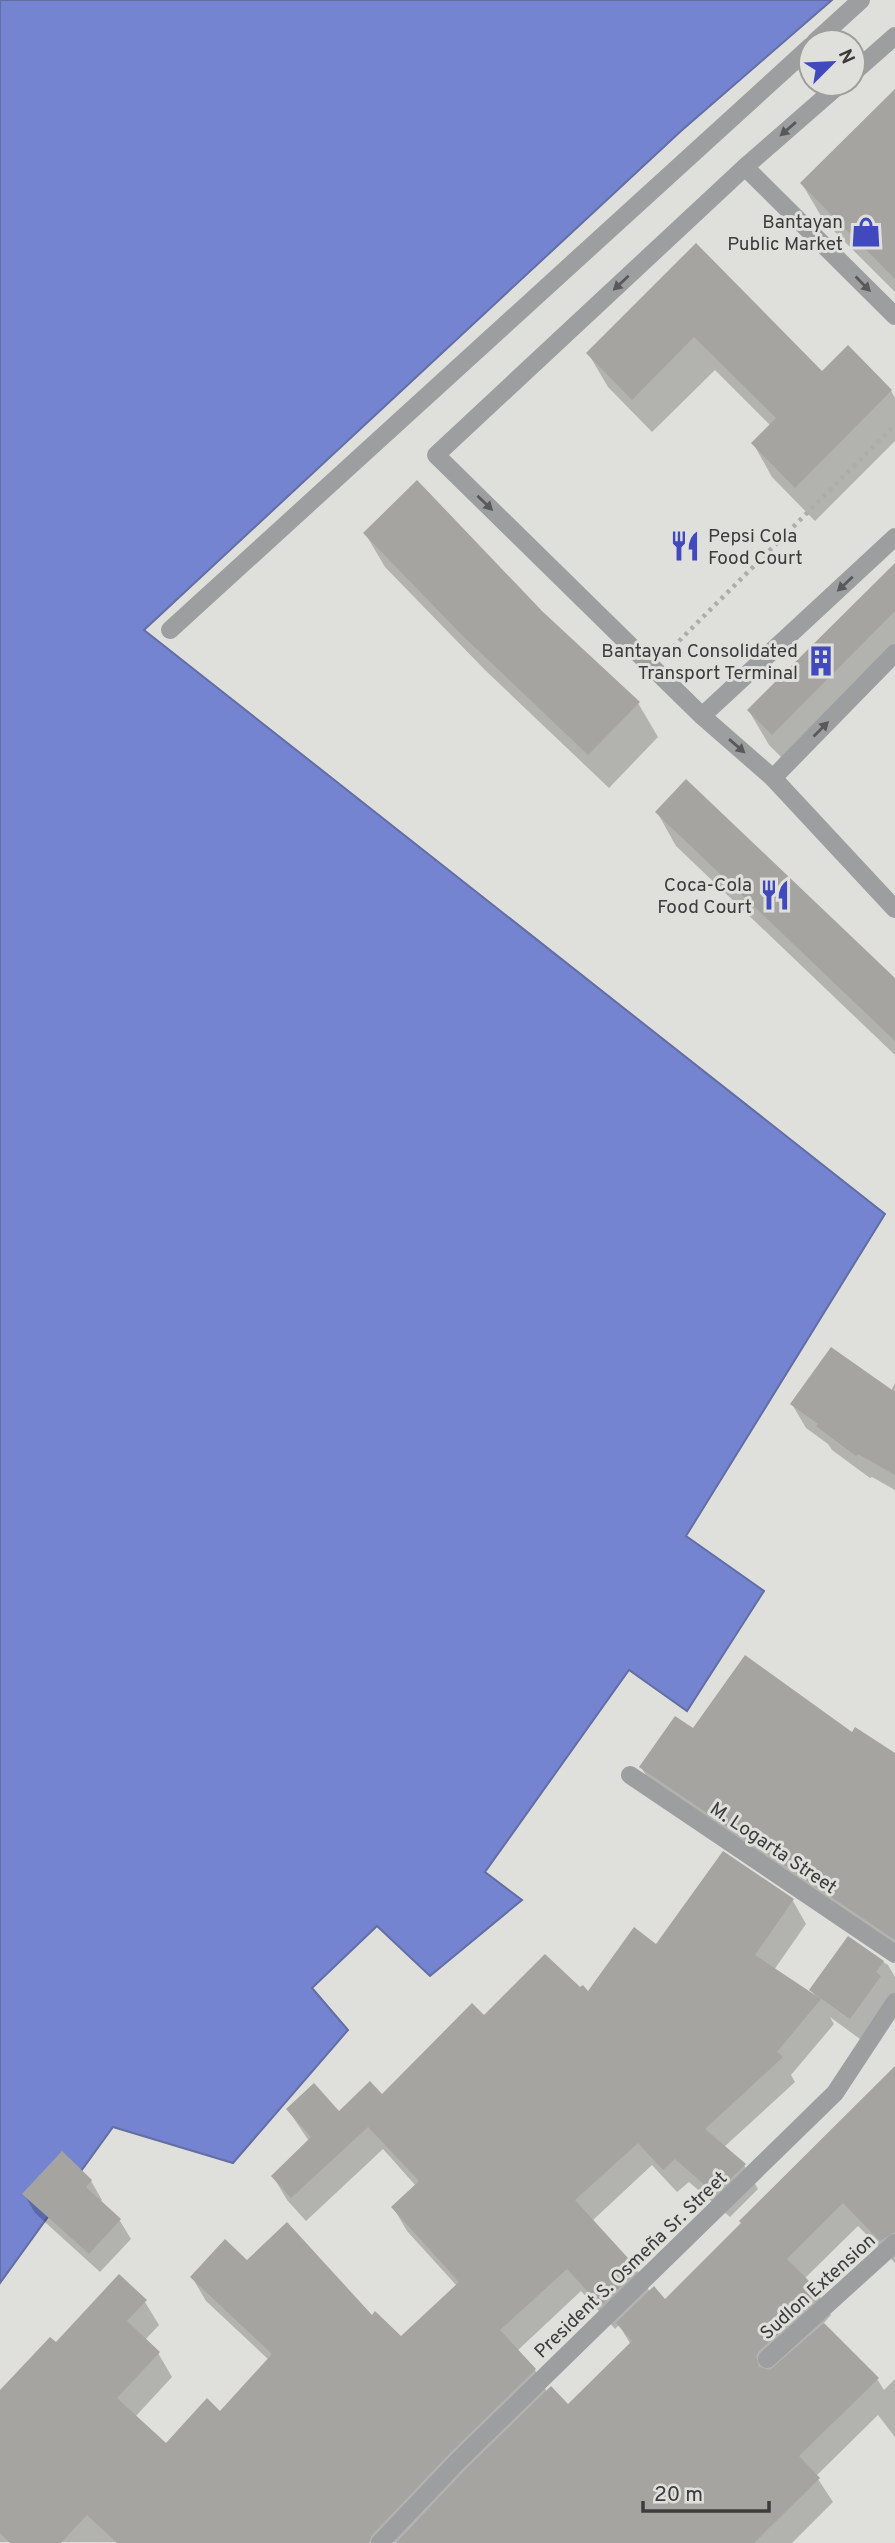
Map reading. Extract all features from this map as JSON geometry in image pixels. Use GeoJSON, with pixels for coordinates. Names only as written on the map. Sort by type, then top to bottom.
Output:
{"type":"FeatureCollection","features":[{"type":"Feature","properties":{"kind":"street"},"geometry":{"type":"LineString","coordinates":[[830,28],[861,0]]}},
{"type":"Feature","properties":{"kind":"street"},"geometry":{"type":"LineString","coordinates":[[867,61],[895,36]]}},
{"type":"Feature","properties":{"kind":"street"},"geometry":{"type":"LineString","coordinates":[[170,630],[797,59]]}},
{"type":"Feature","properties":{"kind":"street"},"geometry":{"type":"LineString","coordinates":[[824,98],[745,167],[436,455],[702,716],[773,778],[892,899]]}},
{"type":"Feature","properties":{"kind":"street"},"geometry":{"type":"LineString","coordinates":[[745,167],[895,316]]}},
{"type":"Feature","properties":{"kind":"street"},"geometry":{"type":"LineString","coordinates":[[702,716],[895,537]]}},
{"type":"Feature","properties":{"kind":"street"},"geometry":{"type":"LineString","coordinates":[[773,778],[895,653]]}},
{"type":"Feature","properties":{"kind":"street","name":"M. Logarta Street"},"geometry":{"type":"LineString","coordinates":[[630,1775],[895,1954]]}},
{"type":"Feature","properties":{"kind":"street","name":"President S. Osmeña Sr. Street"},"geometry":{"type":"LineString","coordinates":[[380,2543],[457,2462],[835,2093],[895,2002]]}},
{"type":"Feature","properties":{"kind":"street","name":"Sudlon Extension"},"geometry":{"type":"LineString","coordinates":[[767,2359],[895,2243]]}},
{"type":"Feature","properties":{"kind":"path"},"geometry":{"type":"LineString","coordinates":[[653,667],[895,425]]}},
{"type":"Feature","properties":{"kind":"water"},"geometry":{"type":"Polygon","coordinates":[[[0,0],[832,0],[681,131],[144,630],[885,1214],[686,1536],[764,1591],[687,1711],[629,1670],[485,1872],[522,1900],[430,1976],[377,1926],[312,1988],[348,2030],[233,2163],[113,2127],[0,2283],[0,0]]]}},
{"type":"Feature","properties":{"kind":"building","name":"Bantayan Public Market"},"geometry":{"type":"Polygon","coordinates":[[[895,89],[895,279],[800,183],[895,89]]]}},
{"type":"Feature","properties":{"kind":"building"},"geometry":{"type":"Polygon","coordinates":[[[696,243],[822,371],[848,345],[892,390],[795,488],[751,443],[776,418],[694,337],[632,400],[586,353],[696,243]]]}},
{"type":"Feature","properties":{"kind":"building"},"geometry":{"type":"Polygon","coordinates":[[[417,480],[542,611],[640,702],[588,755],[463,636],[363,533],[417,480]]]}},
{"type":"Feature","properties":{"kind":"building","name":"Bantayan Consolidated Transport Terminal"},"geometry":{"type":"Polygon","coordinates":[[[895,563],[895,611],[772,735],[747,710],[895,563]]]}},
{"type":"Feature","properties":{"kind":"building","name":"Coca-Cola Food Court"},"geometry":{"type":"Polygon","coordinates":[[[686,779],[895,978],[895,1041],[655,812],[686,779]]]}},
{"type":"Feature","properties":{"kind":"building"},"geometry":{"type":"Polygon","coordinates":[[[831,1347],[895,1392],[895,1475],[858,1454],[856,1456],[790,1404],[831,1347]]]}},
{"type":"Feature","properties":{"kind":"building"},"geometry":{"type":"Polygon","coordinates":[[[745,1655],[852,1732],[855,1727],[895,1753],[895,1940],[639,1767],[675,1716],[693,1728],[745,1655]]]}},
{"type":"Feature","properties":{"kind":"building"},"geometry":{"type":"Polygon","coordinates":[[[723,1851],[794,1899],[755,1955],[821,1999],[777,2052],[783,2057],[705,2129],[746,2164],[715,2194],[675,2159],[663,2170],[638,2143],[575,2200],[638,2269],[601,2306],[567,2269],[500,2330],[536,2369],[449,2454],[372,2535],[369,2543],[117,2543],[87,2515],[61,2543],[10,2543],[0,2533],[0,2390],[50,2337],[56,2342],[119,2274],[147,2300],[127,2321],[160,2352],[117,2398],[166,2443],[207,2398],[220,2411],[272,2354],[190,2277],[225,2239],[247,2260],[287,2222],[372,2315],[375,2311],[401,2336],[459,2282],[391,2207],[419,2181],[368,2127],[291,2198],[271,2176],[311,2137],[286,2109],[314,2083],[339,2111],[370,2081],[382,2094],[472,2003],[484,2015],[545,1954],[580,1987],[583,1985],[588,1991],[634,1927],[656,1944],[723,1851]]]}},
{"type":"Feature","properties":{"kind":"building"},"geometry":{"type":"Polygon","coordinates":[[[848,1936],[884,1961],[876,1972],[881,1976],[850,2019],[809,1990],[848,1936]]]}},
{"type":"Feature","properties":{"kind":"building"},"geometry":{"type":"Polygon","coordinates":[[[895,2066],[895,2232],[880,2241],[843,2203],[787,2259],[819,2291],[805,2304],[808,2306],[756,2356],[759,2367],[770,2370],[824,2323],[879,2378],[799,2456],[820,2478],[754,2543],[396,2543],[465,2470],[551,2386],[568,2404],[632,2341],[616,2323],[654,2286],[665,2299],[741,2223],[739,2221],[895,2066]]]}},
{"type":"Feature","properties":{"kind":"building"},"geometry":{"type":"Polygon","coordinates":[[[62,2151],[92,2180],[86,2187],[121,2219],[89,2254],[22,2194],[62,2151]]]}},
{"type":"Feature","properties":{"kind":"place","name":"Bantayan Public Market"},"geometry":{"type":"Point","coordinates":[866,232]}},
{"type":"Feature","properties":{"kind":"place","name":"Pepsi Cola Food Court"},"geometry":{"type":"Point","coordinates":[685,546]}},
{"type":"Feature","properties":{"kind":"place","name":"Bantayan Consolidated Transport Terminal"},"geometry":{"type":"Point","coordinates":[821,661]}},
{"type":"Feature","properties":{"kind":"place","name":"Coca-Cola Food Court"},"geometry":{"type":"Point","coordinates":[775,895]}}]}
